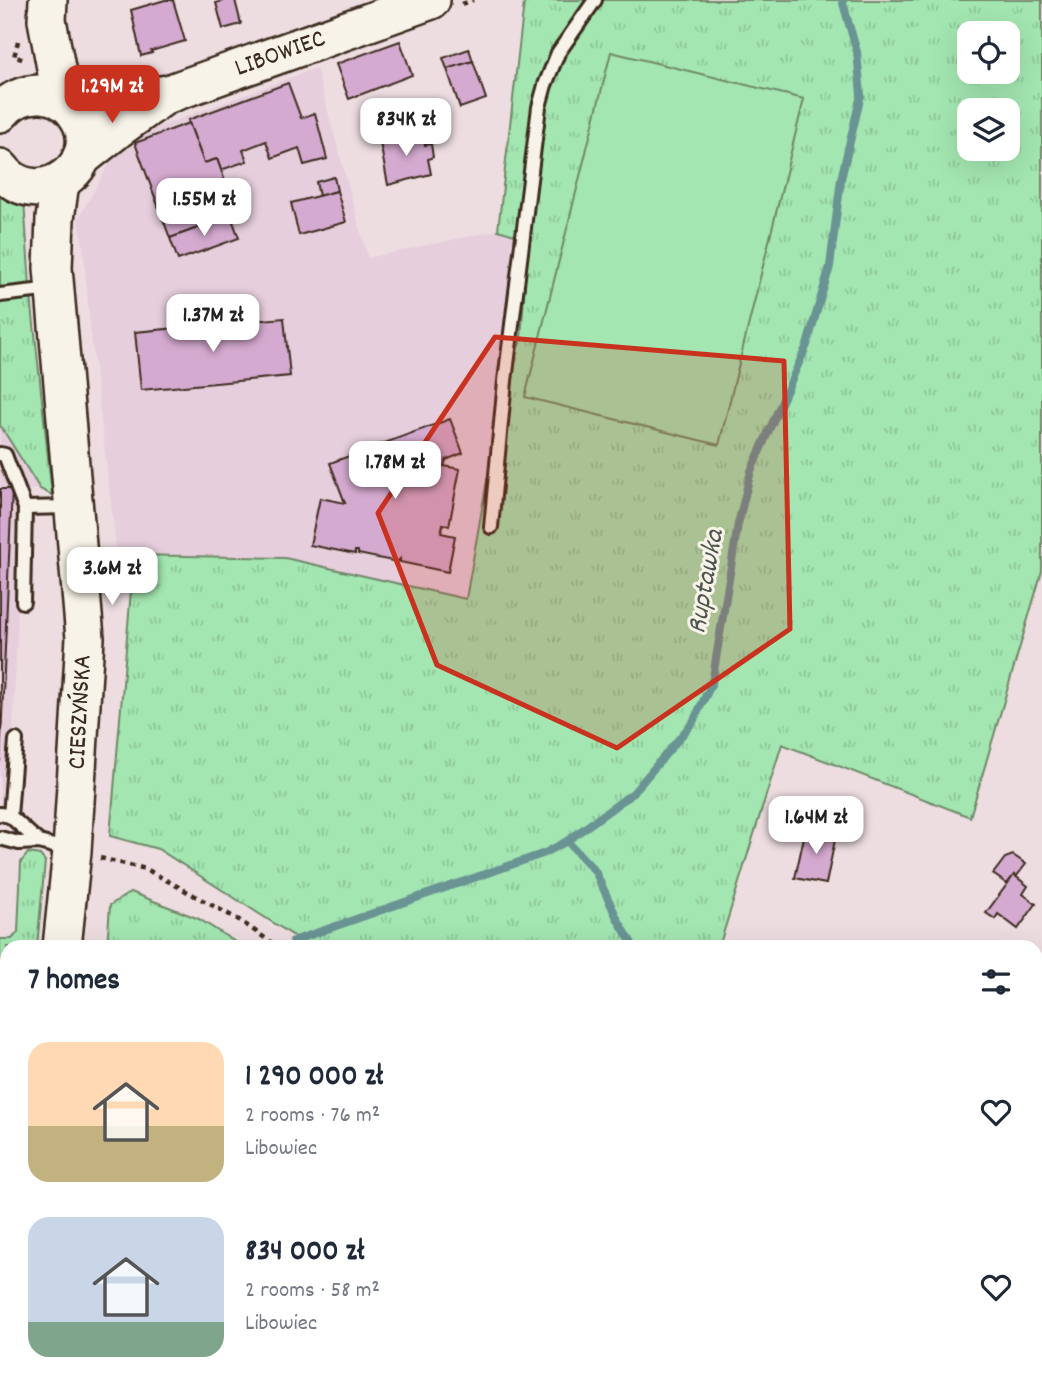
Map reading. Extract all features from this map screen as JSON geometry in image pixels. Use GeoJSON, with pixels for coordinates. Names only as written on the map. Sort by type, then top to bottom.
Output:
{"type":"FeatureCollection","features":[{"type":"Feature","properties":{"kind":"main road","name":"LIBOWIEC"},"geometry":{"type":"LineString","coordinates":[[13,104],[51,95],[66,104],[168,94],[431,0]]}},
{"type":"Feature","properties":{"kind":"main road"},"geometry":{"type":"LineString","coordinates":[[48,10],[66,104]]}},
{"type":"Feature","properties":{"kind":"main road"},"geometry":{"type":"LineString","coordinates":[[13,104],[48,10]]}},
{"type":"Feature","properties":{"kind":"main road","name":"LIBOWIEC"},"geometry":{"type":"LineString","coordinates":[[71,170],[118,128],[168,94]]}},
{"type":"Feature","properties":{"kind":"main road","name":"CIESZYŃSKA"},"geometry":{"type":"LineString","coordinates":[[62,940],[56,846],[85,638],[54,279],[55,219],[85,137],[83,126],[66,104]]}},
{"type":"Feature","properties":{"kind":"main road"},"geometry":{"type":"LineString","coordinates":[[10,176],[44,187],[71,170]]}},
{"type":"Feature","properties":{"kind":"main road","name":"CIESZYŃSKA"},"geometry":{"type":"LineString","coordinates":[[10,176],[30,200],[54,279]]}},
{"type":"Feature","properties":{"kind":"lane"},"geometry":{"type":"LineString","coordinates":[[491,527],[505,381],[539,107],[558,53],[595,0]]}},
{"type":"Feature","properties":{"kind":"lane"},"geometry":{"type":"LineString","coordinates":[[0,295],[54,279]]}},
{"type":"Feature","properties":{"kind":"lane"},"geometry":{"type":"LineString","coordinates":[[0,454],[5,454],[25,508],[23,602]]}},
{"type":"Feature","properties":{"kind":"lane"},"geometry":{"type":"LineString","coordinates":[[25,508],[75,507]]}},
{"type":"Feature","properties":{"kind":"lane"},"geometry":{"type":"LineString","coordinates":[[16,740],[5,815],[56,846]]}},
{"type":"Feature","properties":{"kind":"lane"},"geometry":{"type":"LineString","coordinates":[[0,838],[19,843],[56,846]]}},
{"type":"Feature","properties":{"kind":"path"},"geometry":{"type":"LineString","coordinates":[[56,846],[146,869],[239,920],[268,940]]}},
{"type":"Feature","properties":{"kind":"highlighted area"},"geometry":{"type":"Polygon","coordinates":[[[495,337],[784,361],[790,629],[617,748],[437,665],[378,513],[495,337]]]}},
{"type":"Feature","properties":{"kind":"shaded area"},"geometry":{"type":"Polygon","coordinates":[[[316,68],[368,258],[498,230],[528,239],[521,340],[500,407],[503,426],[466,599],[285,558],[117,554],[78,219],[123,140],[316,68]]]}},
{"type":"Feature","properties":{"kind":"shaded area"},"geometry":{"type":"Polygon","coordinates":[[[0,425],[40,489],[23,490],[11,780],[6,810],[0,809],[0,425]]]}},
{"type":"Feature","properties":{"kind":"green space"},"geometry":{"type":"Polygon","coordinates":[[[535,0],[1042,0],[1042,571],[970,817],[782,744],[721,940],[300,940],[158,849],[110,836],[134,555],[285,558],[466,599],[500,407],[521,339],[528,239],[498,230],[524,3],[535,0]]]}},
{"type":"Feature","properties":{"kind":"green space"},"geometry":{"type":"Polygon","coordinates":[[[611,52],[804,99],[719,445],[525,397],[611,52]]]}},
{"type":"Feature","properties":{"kind":"green space"},"geometry":{"type":"Polygon","coordinates":[[[0,185],[24,201],[30,286],[0,289],[0,185]]]}},
{"type":"Feature","properties":{"kind":"green space"},"geometry":{"type":"Polygon","coordinates":[[[31,296],[52,495],[40,489],[0,425],[0,299],[31,296]]]}},
{"type":"Feature","properties":{"kind":"green space"},"geometry":{"type":"Polygon","coordinates":[[[28,853],[40,855],[45,861],[38,940],[0,940],[12,939],[18,932],[21,862],[28,853]]]}},
{"type":"Feature","properties":{"kind":"green space"},"geometry":{"type":"Polygon","coordinates":[[[131,892],[199,919],[232,940],[108,940],[110,905],[131,892]]]}},
{"type":"Feature","properties":{"kind":"building"},"geometry":{"type":"Polygon","coordinates":[[[173,0],[185,41],[141,56],[131,10],[173,0]]]}},
{"type":"Feature","properties":{"kind":"building"},"geometry":{"type":"Polygon","coordinates":[[[235,0],[241,24],[223,29],[216,3],[235,0]]]}},
{"type":"Feature","properties":{"kind":"building"},"geometry":{"type":"Polygon","coordinates":[[[400,41],[412,75],[349,99],[336,64],[400,41]]]}},
{"type":"Feature","properties":{"kind":"building"},"geometry":{"type":"Polygon","coordinates":[[[469,49],[473,61],[447,69],[443,58],[469,49]]]}},
{"type":"Feature","properties":{"kind":"building"},"geometry":{"type":"Polygon","coordinates":[[[473,61],[486,99],[460,108],[447,69],[473,61]]]}},
{"type":"Feature","properties":{"kind":"building"},"geometry":{"type":"Polygon","coordinates":[[[288,83],[301,118],[315,113],[327,159],[304,165],[299,148],[272,158],[266,141],[243,150],[247,161],[221,170],[217,159],[204,163],[188,120],[288,83]]]}},
{"type":"Feature","properties":{"kind":"building"},"geometry":{"type":"Polygon","coordinates":[[[189,123],[204,163],[217,159],[237,214],[170,238],[135,143],[189,123]]]}},
{"type":"Feature","properties":{"kind":"building"},"geometry":{"type":"Polygon","coordinates":[[[423,133],[425,145],[431,144],[433,157],[428,159],[431,174],[388,185],[380,142],[423,133]]]}},
{"type":"Feature","properties":{"kind":"building"},"geometry":{"type":"Polygon","coordinates":[[[334,177],[337,191],[319,196],[316,182],[334,177]]]}},
{"type":"Feature","properties":{"kind":"building"},"geometry":{"type":"Polygon","coordinates":[[[337,191],[346,222],[299,235],[291,203],[337,191]]]}},
{"type":"Feature","properties":{"kind":"building"},"geometry":{"type":"Polygon","coordinates":[[[231,216],[239,238],[178,260],[170,238],[231,216]]]}},
{"type":"Feature","properties":{"kind":"building"},"geometry":{"type":"Polygon","coordinates":[[[284,318],[290,376],[141,390],[135,332],[284,318]]]}},
{"type":"Feature","properties":{"kind":"building"},"geometry":{"type":"Polygon","coordinates":[[[450,419],[463,453],[446,460],[444,466],[460,469],[449,526],[443,524],[441,533],[455,536],[448,572],[400,562],[400,559],[397,562],[358,554],[358,551],[355,551],[355,554],[310,545],[320,498],[345,503],[330,463],[450,419]]]}},
{"type":"Feature","properties":{"kind":"building"},"geometry":{"type":"Polygon","coordinates":[[[0,489],[12,489],[0,762],[0,489]]]}},
{"type":"Feature","properties":{"kind":"building"},"geometry":{"type":"Polygon","coordinates":[[[806,828],[836,835],[826,884],[795,878],[806,828]]]}},
{"type":"Feature","properties":{"kind":"building"},"geometry":{"type":"Polygon","coordinates":[[[1013,855],[1026,864],[1007,884],[993,874],[1005,858],[1013,855]]]}},
{"type":"Feature","properties":{"kind":"building"},"geometry":{"type":"Polygon","coordinates":[[[1014,875],[1028,886],[1023,894],[1036,904],[1018,929],[998,914],[995,919],[986,913],[1014,875]]]}},
{"type":"Feature","properties":{"kind":"waterway","name":"Ruptawka"},"geometry":{"type":"LineString","coordinates":[[296,940],[545,853],[567,841],[633,793],[693,722],[712,683],[738,524],[751,471],[807,345],[830,266],[841,179],[861,95],[857,52],[842,0]]}},
{"type":"Feature","properties":{"kind":"waterway"},"geometry":{"type":"LineString","coordinates":[[567,841],[595,871],[630,940]]}}]}
